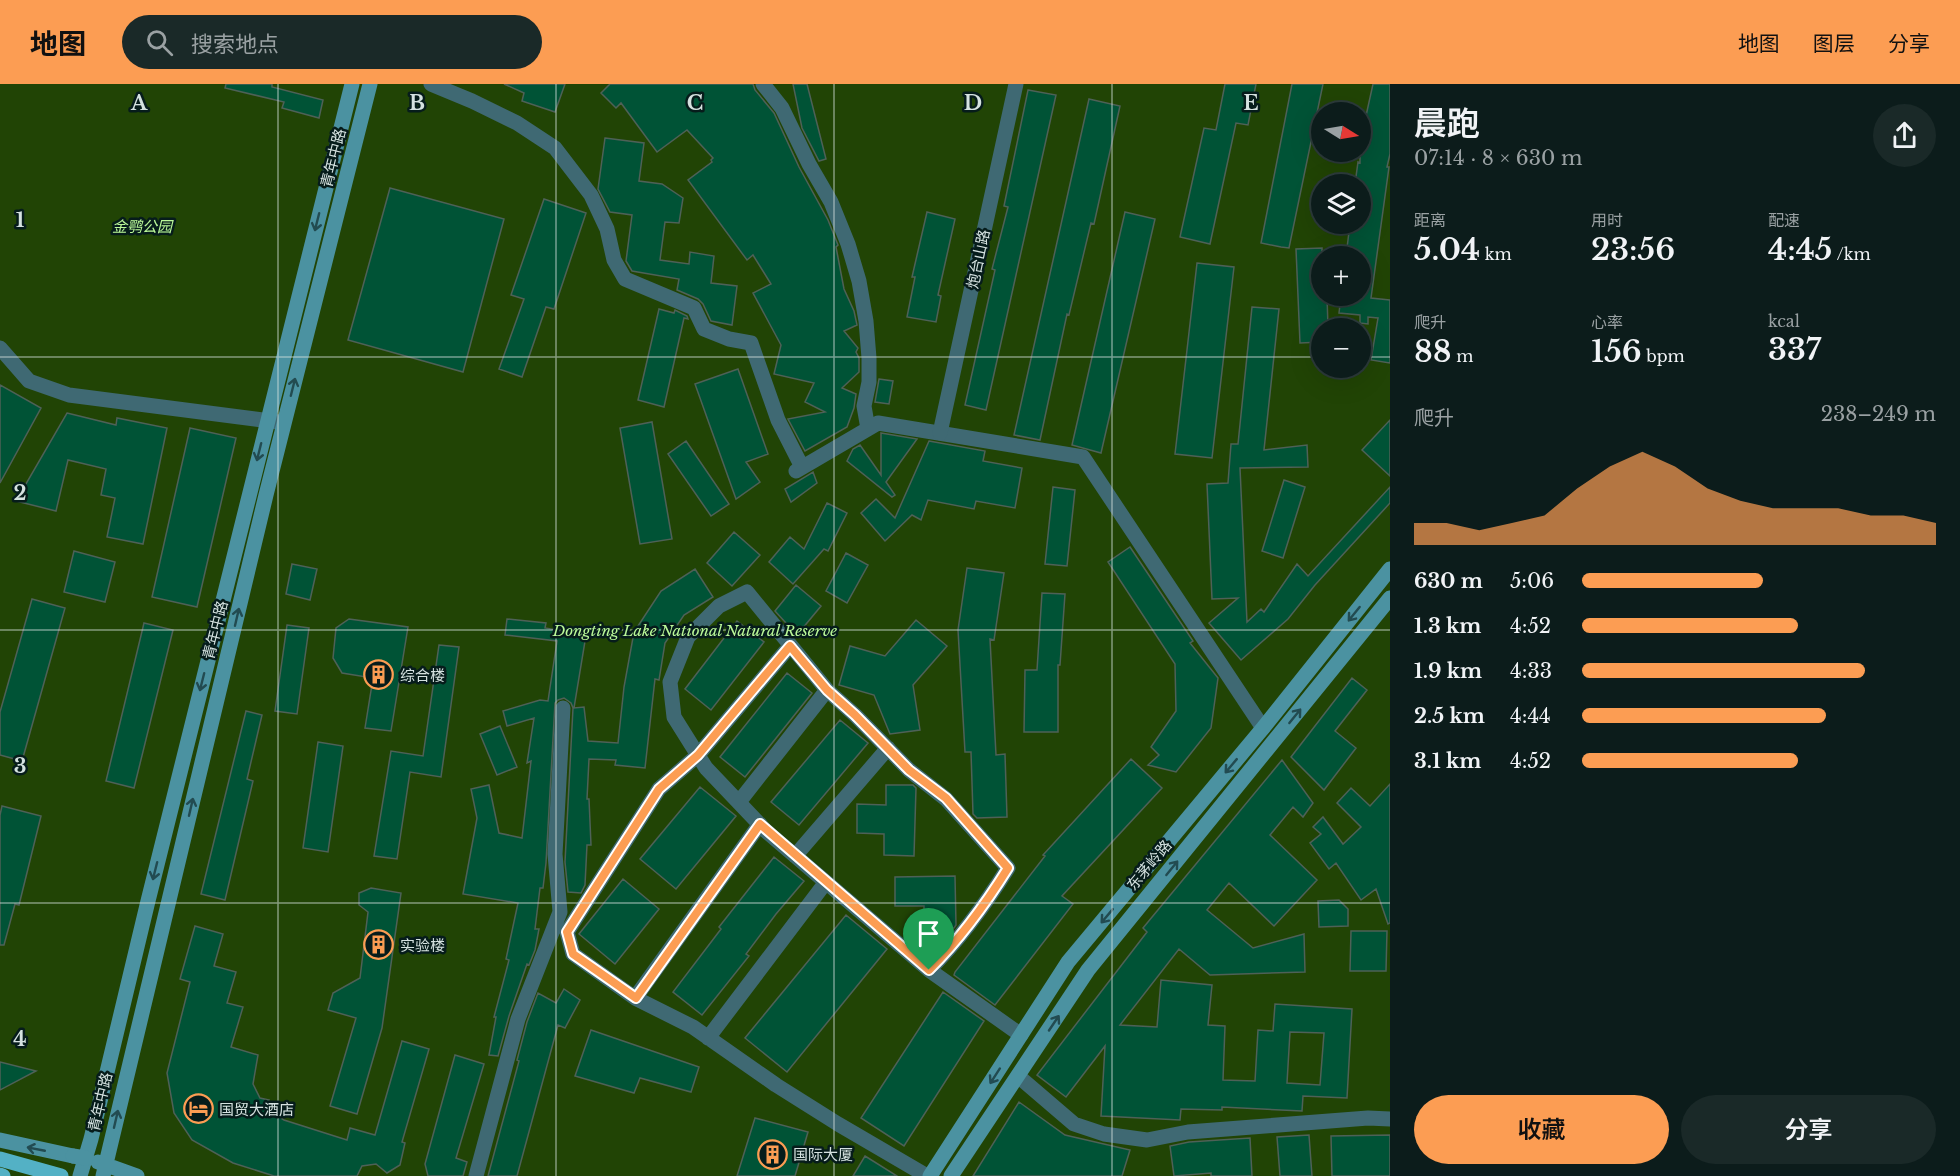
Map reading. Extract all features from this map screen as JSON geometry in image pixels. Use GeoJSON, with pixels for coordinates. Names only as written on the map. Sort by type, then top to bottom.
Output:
{"type":"FeatureCollection","features":[{"type":"Feature","properties":{"kind":"main road","name":"青年中路"},"geometry":{"type":"LineString","coordinates":[[80,1176],[352,84]]}},
{"type":"Feature","properties":{"kind":"main road","name":"青年中路"},"geometry":{"type":"LineString","coordinates":[[104,1170],[284,422],[370,84]]}},
{"type":"Feature","properties":{"kind":"main road","name":"东茅岭路"},"geometry":{"type":"LineString","coordinates":[[928,1176],[1068,962],[1263,728],[1390,569]]}},
{"type":"Feature","properties":{"kind":"main road","name":"东茅岭路"},"geometry":{"type":"LineString","coordinates":[[951,1176],[1088,970],[1390,598]]}},
{"type":"Feature","properties":{"kind":"main road"},"geometry":{"type":"LineString","coordinates":[[0,1140],[80,1157],[104,1170],[137,1176]]}},
{"type":"Feature","properties":{"kind":"main road"},"geometry":{"type":"LineString","coordinates":[[0,1159],[61,1176]]}},
{"type":"Feature","properties":{"kind":"street"},"geometry":{"type":"LineString","coordinates":[[431,84],[472,100],[517,123],[555,148],[591,195],[607,229],[614,260],[624,279],[694,308],[704,329],[729,339],[751,343],[778,420],[799,469],[878,423],[1083,457],[1263,728]]}},
{"type":"Feature","properties":{"kind":"street"},"geometry":{"type":"LineString","coordinates":[[763,84],[782,108],[809,164],[831,202],[854,262],[859,281],[868,349],[868,382],[864,406],[868,429]]}},
{"type":"Feature","properties":{"kind":"street","name":"炮台山路"},"geometry":{"type":"LineString","coordinates":[[940,433],[1016,84]]}},
{"type":"Feature","properties":{"kind":"street"},"geometry":{"type":"LineString","coordinates":[[0,348],[29,381],[69,395],[284,422]]}},
{"type":"Feature","properties":{"kind":"street"},"geometry":{"type":"LineString","coordinates":[[929,970],[990,898],[1008,868],[946,798],[909,770],[827,690],[747,592],[719,606],[688,638],[670,681],[674,717],[706,768],[760,824],[795,856],[929,970],[1021,1035]]}},
{"type":"Feature","properties":{"kind":"street"},"geometry":{"type":"LineString","coordinates":[[790,646],[698,755],[659,789],[567,932],[573,954],[636,998],[693,1027],[838,1125],[928,1176]]}},
{"type":"Feature","properties":{"kind":"street"},"geometry":{"type":"LineString","coordinates":[[739,802],[827,690]]}},
{"type":"Feature","properties":{"kind":"street"},"geometry":{"type":"LineString","coordinates":[[476,1176],[518,1019],[560,912],[555,854],[563,708]]}},
{"type":"Feature","properties":{"kind":"street"},"geometry":{"type":"LineString","coordinates":[[795,856],[888,748]]}},
{"type":"Feature","properties":{"kind":"street"},"geometry":{"type":"LineString","coordinates":[[636,998],[760,824]]}},
{"type":"Feature","properties":{"kind":"street"},"geometry":{"type":"LineString","coordinates":[[708,1038],[826,882]]}},
{"type":"Feature","properties":{"kind":"street"},"geometry":{"type":"LineString","coordinates":[[1018,1076],[1074,1124],[1104,1134],[1147,1140],[1188,1132],[1390,1119]]}},
{"type":"Feature","properties":{"kind":"green space","name":"Dongting Lake National Natural Reserve"},"geometry":{"type":"Polygon","coordinates":[[[0,84],[1390,84],[1390,1176],[0,1176],[0,84]]]}},
{"type":"Feature","properties":{"kind":"building"},"geometry":{"type":"Polygon","coordinates":[[[226,84],[272,84],[272,87],[323,100],[319,118],[282,108],[284,102],[225,88],[226,84]]]}},
{"type":"Feature","properties":{"kind":"building"},"geometry":{"type":"Polygon","coordinates":[[[504,84],[565,84],[555,112],[522,101],[524,93],[504,84]]]}},
{"type":"Feature","properties":{"kind":"building"},"geometry":{"type":"Polygon","coordinates":[[[610,84],[753,84],[755,90],[774,113],[799,167],[828,220],[838,245],[836,247],[844,289],[854,311],[857,325],[844,331],[858,348],[856,352],[859,358],[859,372],[842,388],[856,394],[847,427],[805,451],[788,419],[825,412],[805,402],[814,383],[774,374],[781,345],[753,293],[771,284],[753,255],[747,260],[688,180],[712,162],[713,158],[687,130],[657,152],[621,103],[616,108],[601,93],[610,84]]]}},
{"type":"Feature","properties":{"kind":"building"},"geometry":{"type":"Polygon","coordinates":[[[793,84],[807,84],[826,159],[819,161],[802,128],[793,84]]]}},
{"type":"Feature","properties":{"kind":"building"},"geometry":{"type":"Polygon","coordinates":[[[1225,84],[1256,84],[1248,125],[1236,123],[1210,244],[1180,237],[1204,128],[1216,130],[1225,84]]]}},
{"type":"Feature","properties":{"kind":"building"},"geometry":{"type":"Polygon","coordinates":[[[1292,84],[1323,84],[1319,102],[1311,102],[1311,142],[1289,248],[1261,243],[1292,84]]]}},
{"type":"Feature","properties":{"kind":"building"},"geometry":{"type":"Polygon","coordinates":[[[1373,84],[1390,84],[1390,154],[1387,167],[1389,167],[1371,298],[1371,246],[1347,246],[1349,234],[1371,234],[1371,174],[1356,174],[1358,162],[1371,162],[1371,102],[1369,102],[1373,84]]]}},
{"type":"Feature","properties":{"kind":"building"},"geometry":{"type":"Polygon","coordinates":[[[1028,90],[1056,95],[986,410],[965,405],[995,270],[992,269],[1008,207],[1004,206],[1028,90]]]}},
{"type":"Feature","properties":{"kind":"building"},"geometry":{"type":"Polygon","coordinates":[[[1089,99],[1120,106],[1094,224],[1091,223],[1069,315],[1067,314],[1040,440],[1014,435],[1089,99]]]}},
{"type":"Feature","properties":{"kind":"building"},"geometry":{"type":"Polygon","coordinates":[[[605,138],[644,143],[639,181],[662,184],[683,198],[679,223],[665,222],[660,260],[689,264],[690,252],[714,256],[711,283],[737,286],[732,325],[711,321],[698,299],[677,290],[679,279],[632,271],[626,261],[632,215],[610,212],[598,189],[605,138]]]}},
{"type":"Feature","properties":{"kind":"building"},"geometry":{"type":"Polygon","coordinates":[[[390,188],[504,219],[463,372],[348,340],[390,188]]]}},
{"type":"Feature","properties":{"kind":"building"},"geometry":{"type":"Polygon","coordinates":[[[544,199],[586,213],[554,309],[546,307],[522,377],[499,369],[524,299],[511,295],[544,199]]]}},
{"type":"Feature","properties":{"kind":"building"},"geometry":{"type":"Polygon","coordinates":[[[927,212],[955,219],[938,295],[941,296],[936,322],[907,317],[915,277],[912,277],[927,212]]]}},
{"type":"Feature","properties":{"kind":"building"},"geometry":{"type":"Polygon","coordinates":[[[1125,212],[1155,219],[1101,453],[1072,445],[1125,212]]]}},
{"type":"Feature","properties":{"kind":"building"},"geometry":{"type":"Polygon","coordinates":[[[1311,248],[1311,306],[1327,306],[1328,318],[1311,318],[1311,342],[1300,343],[1296,249],[1311,248]]]}},
{"type":"Feature","properties":{"kind":"building"},"geometry":{"type":"Polygon","coordinates":[[[1197,263],[1234,267],[1212,458],[1175,454],[1197,263]]]}},
{"type":"Feature","properties":{"kind":"building"},"geometry":{"type":"Polygon","coordinates":[[[1371,298],[1390,300],[1390,363],[1371,360],[1378,318],[1360,318],[1360,315],[1339,313],[1340,306],[1371,306],[1371,298]]]}},
{"type":"Feature","properties":{"kind":"building"},"geometry":{"type":"Polygon","coordinates":[[[1252,307],[1279,309],[1264,450],[1307,445],[1308,467],[1240,468],[1247,622],[1261,609],[1264,612],[1297,564],[1308,576],[1390,487],[1390,503],[1315,585],[1288,619],[1241,660],[1209,623],[1238,598],[1212,599],[1207,484],[1228,483],[1231,444],[1238,444],[1252,307]]]}},
{"type":"Feature","properties":{"kind":"building"},"geometry":{"type":"Polygon","coordinates":[[[659,309],[674,313],[675,310],[687,316],[688,319],[684,318],[664,407],[638,400],[659,309]]]}},
{"type":"Feature","properties":{"kind":"building"},"geometry":{"type":"Polygon","coordinates":[[[738,369],[768,454],[746,462],[760,482],[736,499],[695,384],[738,369]]]}},
{"type":"Feature","properties":{"kind":"building"},"geometry":{"type":"Polygon","coordinates":[[[879,379],[893,381],[889,404],[875,402],[879,379]]]}},
{"type":"Feature","properties":{"kind":"building"},"geometry":{"type":"Polygon","coordinates":[[[0,385],[41,408],[0,483],[0,385]]]}},
{"type":"Feature","properties":{"kind":"building"},"geometry":{"type":"Polygon","coordinates":[[[67,413],[116,425],[117,418],[167,428],[143,544],[107,537],[115,498],[101,495],[106,469],[68,460],[56,511],[16,501],[67,413]]]}},
{"type":"Feature","properties":{"kind":"building"},"geometry":{"type":"Polygon","coordinates":[[[1390,420],[1390,476],[1362,450],[1390,420]]]}},
{"type":"Feature","properties":{"kind":"building"},"geometry":{"type":"Polygon","coordinates":[[[652,422],[672,539],[640,544],[620,428],[652,422]]]}},
{"type":"Feature","properties":{"kind":"building"},"geometry":{"type":"Polygon","coordinates":[[[190,428],[236,438],[197,607],[152,597],[190,428]]]}},
{"type":"Feature","properties":{"kind":"building"},"geometry":{"type":"Polygon","coordinates":[[[881,433],[917,439],[886,482],[895,495],[892,497],[847,461],[853,449],[860,445],[881,475],[881,433]]]}},
{"type":"Feature","properties":{"kind":"building"},"geometry":{"type":"Polygon","coordinates":[[[686,441],[729,504],[711,516],[668,454],[686,441]]]}},
{"type":"Feature","properties":{"kind":"building"},"geometry":{"type":"Polygon","coordinates":[[[929,441],[985,451],[983,461],[1022,468],[1015,508],[976,501],[974,509],[928,500],[921,520],[912,515],[885,541],[861,513],[876,499],[895,518],[929,441]]]}},
{"type":"Feature","properties":{"kind":"building"},"geometry":{"type":"Polygon","coordinates":[[[813,472],[817,483],[791,502],[785,489],[813,472]]]}},
{"type":"Feature","properties":{"kind":"building"},"geometry":{"type":"Polygon","coordinates":[[[1284,480],[1305,487],[1283,558],[1262,551],[1284,480]]]}},
{"type":"Feature","properties":{"kind":"building"},"geometry":{"type":"Polygon","coordinates":[[[1053,487],[1075,490],[1067,566],[1045,564],[1053,487]]]}},
{"type":"Feature","properties":{"kind":"building"},"geometry":{"type":"Polygon","coordinates":[[[827,503],[847,513],[828,551],[824,549],[793,584],[769,562],[790,537],[804,549],[827,503]]]}},
{"type":"Feature","properties":{"kind":"building"},"geometry":{"type":"Polygon","coordinates":[[[734,532],[760,555],[732,586],[707,563],[734,532]]]}},
{"type":"Feature","properties":{"kind":"building"},"geometry":{"type":"Polygon","coordinates":[[[1130,547],[1193,641],[1190,643],[1218,678],[1211,728],[1176,772],[1148,765],[1159,755],[1151,747],[1176,711],[1175,664],[1108,562],[1130,547]]]}},
{"type":"Feature","properties":{"kind":"building"},"geometry":{"type":"Polygon","coordinates":[[[74,551],[115,562],[105,602],[64,592],[74,551]]]}},
{"type":"Feature","properties":{"kind":"building"},"geometry":{"type":"Polygon","coordinates":[[[846,553],[868,565],[847,603],[826,591],[846,553]]]}},
{"type":"Feature","properties":{"kind":"building"},"geometry":{"type":"Polygon","coordinates":[[[292,564],[317,569],[310,600],[286,594],[292,564]]]}},
{"type":"Feature","properties":{"kind":"building"},"geometry":{"type":"Polygon","coordinates":[[[967,568],[1004,573],[994,640],[990,639],[996,755],[1005,754],[1007,817],[977,818],[973,814],[971,752],[965,752],[958,630],[967,568]]]}},
{"type":"Feature","properties":{"kind":"building"},"geometry":{"type":"Polygon","coordinates":[[[695,569],[713,597],[684,615],[665,643],[659,680],[655,679],[645,768],[615,765],[616,760],[589,759],[587,799],[589,799],[591,845],[587,845],[585,885],[581,893],[568,892],[565,862],[573,708],[571,703],[564,698],[555,703],[546,863],[543,888],[540,888],[535,929],[539,929],[535,950],[529,965],[527,964],[498,1056],[489,1055],[496,1017],[494,1017],[509,960],[506,959],[518,903],[463,894],[477,818],[471,789],[489,785],[499,833],[522,838],[531,761],[527,763],[534,718],[507,726],[503,711],[540,700],[548,701],[557,641],[505,635],[507,619],[546,623],[545,628],[586,635],[574,708],[584,707],[588,741],[618,743],[624,687],[634,632],[661,591],[695,569]]]}},
{"type":"Feature","properties":{"kind":"building"},"geometry":{"type":"Polygon","coordinates":[[[796,585],[821,606],[797,635],[775,611],[796,585]]]}},
{"type":"Feature","properties":{"kind":"building"},"geometry":{"type":"Polygon","coordinates":[[[1042,593],[1065,594],[1060,665],[1058,665],[1058,732],[1024,732],[1025,670],[1037,670],[1042,593]]]}},
{"type":"Feature","properties":{"kind":"building"},"geometry":{"type":"Polygon","coordinates":[[[32,599],[65,608],[22,761],[0,755],[0,712],[32,599]]]}},
{"type":"Feature","properties":{"kind":"building","name":"综合楼"},"geometry":{"type":"Polygon","coordinates":[[[349,619],[408,627],[391,731],[365,728],[373,678],[342,673],[333,658],[336,628],[349,619]]]}},
{"type":"Feature","properties":{"kind":"building"},"geometry":{"type":"Polygon","coordinates":[[[916,620],[947,646],[913,685],[920,730],[890,734],[874,695],[839,685],[850,646],[885,656],[916,620]]]}},
{"type":"Feature","properties":{"kind":"building"},"geometry":{"type":"Polygon","coordinates":[[[737,621],[764,642],[711,710],[685,689],[737,621]]]}},
{"type":"Feature","properties":{"kind":"building"},"geometry":{"type":"Polygon","coordinates":[[[144,623],[173,630],[134,788],[106,781],[144,623]]]}},
{"type":"Feature","properties":{"kind":"building"},"geometry":{"type":"Polygon","coordinates":[[[287,625],[309,628],[297,714],[275,711],[287,625]]]}},
{"type":"Feature","properties":{"kind":"building"},"geometry":{"type":"Polygon","coordinates":[[[439,645],[459,647],[441,777],[410,772],[397,859],[374,856],[391,751],[423,756],[439,645]]]}},
{"type":"Feature","properties":{"kind":"building"},"geometry":{"type":"Polygon","coordinates":[[[787,673],[812,693],[745,777],[720,757],[787,673]]]}},
{"type":"Feature","properties":{"kind":"building"},"geometry":{"type":"Polygon","coordinates":[[[1352,678],[1367,690],[1335,731],[1356,748],[1324,790],[1291,757],[1352,678]]]}},
{"type":"Feature","properties":{"kind":"building"},"geometry":{"type":"Polygon","coordinates":[[[246,711],[262,715],[247,779],[253,781],[225,900],[201,894],[246,711]]]}},
{"type":"Feature","properties":{"kind":"building"},"geometry":{"type":"Polygon","coordinates":[[[840,720],[868,743],[799,825],[771,802],[840,720]]]}},
{"type":"Feature","properties":{"kind":"building"},"geometry":{"type":"Polygon","coordinates":[[[500,726],[517,767],[497,775],[480,734],[500,726]]]}},
{"type":"Feature","properties":{"kind":"building"},"geometry":{"type":"Polygon","coordinates":[[[318,742],[343,746],[328,852],[303,848],[318,742]]]}},
{"type":"Feature","properties":{"kind":"building"},"geometry":{"type":"Polygon","coordinates":[[[1131,759],[1162,788],[1062,896],[1073,904],[995,1005],[954,975],[955,972],[1045,856],[1043,855],[1131,759]]]}},
{"type":"Feature","properties":{"kind":"building"},"geometry":{"type":"Polygon","coordinates":[[[1282,760],[1313,803],[1303,817],[1293,807],[1270,835],[1317,880],[1274,926],[1229,883],[1207,910],[1253,948],[1304,934],[1305,972],[1210,975],[1179,949],[1120,1025],[1157,1027],[1161,980],[1212,985],[1208,1025],[1225,1026],[1223,1080],[1255,1081],[1258,1030],[1273,1031],[1275,1004],[1352,1009],[1347,1098],[1303,1096],[1302,1111],[1222,1107],[1222,1110],[1181,1109],[1180,1120],[1101,1116],[1105,1046],[1066,1097],[1037,1075],[1147,932],[1143,928],[1282,760]],[[1290,1032],[1287,1083],[1320,1085],[1324,1033],[1290,1032]]]}},
{"type":"Feature","properties":{"kind":"building"},"geometry":{"type":"Polygon","coordinates":[[[1390,784],[1390,923],[1388,924],[1376,889],[1361,900],[1336,863],[1329,869],[1310,843],[1321,834],[1313,827],[1323,817],[1343,844],[1361,827],[1337,803],[1351,788],[1370,806],[1390,784]]]}},
{"type":"Feature","properties":{"kind":"building"},"geometry":{"type":"Polygon","coordinates":[[[886,785],[913,785],[916,788],[914,856],[884,855],[884,834],[857,833],[857,804],[886,805],[886,785]]]}},
{"type":"Feature","properties":{"kind":"building"},"geometry":{"type":"Polygon","coordinates":[[[700,787],[736,816],[676,889],[640,859],[700,787]]]}},
{"type":"Feature","properties":{"kind":"building"},"geometry":{"type":"Polygon","coordinates":[[[2,806],[41,816],[19,905],[15,904],[4,945],[0,945],[0,815],[2,806]]]}},
{"type":"Feature","properties":{"kind":"building"},"geometry":{"type":"Polygon","coordinates":[[[774,857],[804,881],[776,914],[746,954],[749,956],[702,1015],[673,992],[721,929],[719,927],[774,857]]]}},
{"type":"Feature","properties":{"kind":"building"},"geometry":{"type":"Polygon","coordinates":[[[955,876],[956,925],[954,928],[924,928],[924,906],[895,906],[895,877],[955,876]]]}},
{"type":"Feature","properties":{"kind":"building"},"geometry":{"type":"Polygon","coordinates":[[[623,879],[659,909],[615,964],[579,934],[623,879]]]}},
{"type":"Feature","properties":{"kind":"building","name":"实验楼"},"geometry":{"type":"Polygon","coordinates":[[[371,888],[401,893],[382,1028],[357,1114],[330,1106],[356,1018],[328,1010],[333,993],[360,978],[368,912],[359,905],[359,893],[371,888]]]}},
{"type":"Feature","properties":{"kind":"building"},"geometry":{"type":"Polygon","coordinates":[[[1339,900],[1348,909],[1348,926],[1319,927],[1318,901],[1339,900]]]}},
{"type":"Feature","properties":{"kind":"building"},"geometry":{"type":"Polygon","coordinates":[[[846,915],[887,949],[787,1072],[745,1038],[846,915]]]}},
{"type":"Feature","properties":{"kind":"building"},"geometry":{"type":"Polygon","coordinates":[[[195,926],[223,934],[214,966],[236,972],[227,1003],[243,1007],[231,1047],[258,1055],[253,1084],[260,1098],[269,1100],[265,1108],[284,1120],[347,1140],[350,1128],[375,1135],[402,1041],[429,1049],[402,1142],[405,1143],[400,1165],[387,1173],[376,1164],[362,1166],[357,1176],[274,1176],[233,1163],[192,1140],[174,1113],[167,1073],[190,982],[180,979],[195,926]]]}},
{"type":"Feature","properties":{"kind":"building"},"geometry":{"type":"Polygon","coordinates":[[[1351,931],[1387,931],[1386,971],[1350,971],[1351,931]]]}},
{"type":"Feature","properties":{"kind":"building"},"geometry":{"type":"Polygon","coordinates":[[[564,989],[580,1000],[565,1028],[558,1025],[517,1176],[488,1176],[519,1061],[517,1060],[527,1022],[538,993],[556,1003],[564,989]]]}},
{"type":"Feature","properties":{"kind":"building"},"geometry":{"type":"Polygon","coordinates":[[[943,992],[984,1021],[904,1146],[861,1118],[943,992]]]}},
{"type":"Feature","properties":{"kind":"building"},"geometry":{"type":"Polygon","coordinates":[[[591,1030],[699,1067],[691,1092],[640,1078],[634,1093],[575,1076],[591,1030]]]}},
{"type":"Feature","properties":{"kind":"building"},"geometry":{"type":"Polygon","coordinates":[[[455,1055],[484,1064],[456,1158],[467,1162],[463,1176],[428,1176],[425,1164],[455,1055]]]}},
{"type":"Feature","properties":{"kind":"building"},"geometry":{"type":"Polygon","coordinates":[[[0,1062],[36,1071],[0,1090],[0,1062]]]}},
{"type":"Feature","properties":{"kind":"building"},"geometry":{"type":"Polygon","coordinates":[[[1019,1102],[1065,1135],[1130,1150],[1122,1176],[973,1176],[1019,1102]]]}},
{"type":"Feature","properties":{"kind":"building","name":"国际大厦"},"geometry":{"type":"Polygon","coordinates":[[[755,1118],[808,1132],[795,1176],[737,1176],[755,1118]]]}},
{"type":"Feature","properties":{"kind":"building"},"geometry":{"type":"Polygon","coordinates":[[[1309,1135],[1312,1176],[1280,1176],[1277,1137],[1309,1135]]]}},
{"type":"Feature","properties":{"kind":"building"},"geometry":{"type":"Polygon","coordinates":[[[1390,1135],[1390,1176],[1332,1176],[1331,1136],[1390,1135]]]}},
{"type":"Feature","properties":{"kind":"building"},"geometry":{"type":"Polygon","coordinates":[[[1250,1138],[1252,1176],[1211,1176],[1211,1173],[1174,1176],[1170,1146],[1189,1142],[1250,1138]]]}},
{"type":"Feature","properties":{"kind":"building"},"geometry":{"type":"Polygon","coordinates":[[[865,1156],[897,1176],[853,1176],[865,1156]]]}},
{"type":"Feature","properties":{"kind":"place","name":"综合楼"},"geometry":{"type":"Point","coordinates":[379,675]}},
{"type":"Feature","properties":{"kind":"place","name":"实验楼"},"geometry":{"type":"Point","coordinates":[379,945]}},
{"type":"Feature","properties":{"kind":"place","name":"国贸大酒店"},"geometry":{"type":"Point","coordinates":[198,1109]}},
{"type":"Feature","properties":{"kind":"place","name":"国际大厦"},"geometry":{"type":"Point","coordinates":[772,1154]}},
{"type":"Feature","properties":{"kind":"route"},"geometry":{"type":"LineString","coordinates":[[790,646],[827,690],[909,770],[946,798],[1008,868],[990,898],[953,946],[929,970],[760,824],[636,998],[573,954],[567,932],[659,789],[698,755],[790,646]]}},
{"type":"Feature","properties":{"kind":"park label","name":"金鹗公园"},"geometry":{"type":"Point","coordinates":[142,226]}}]}
